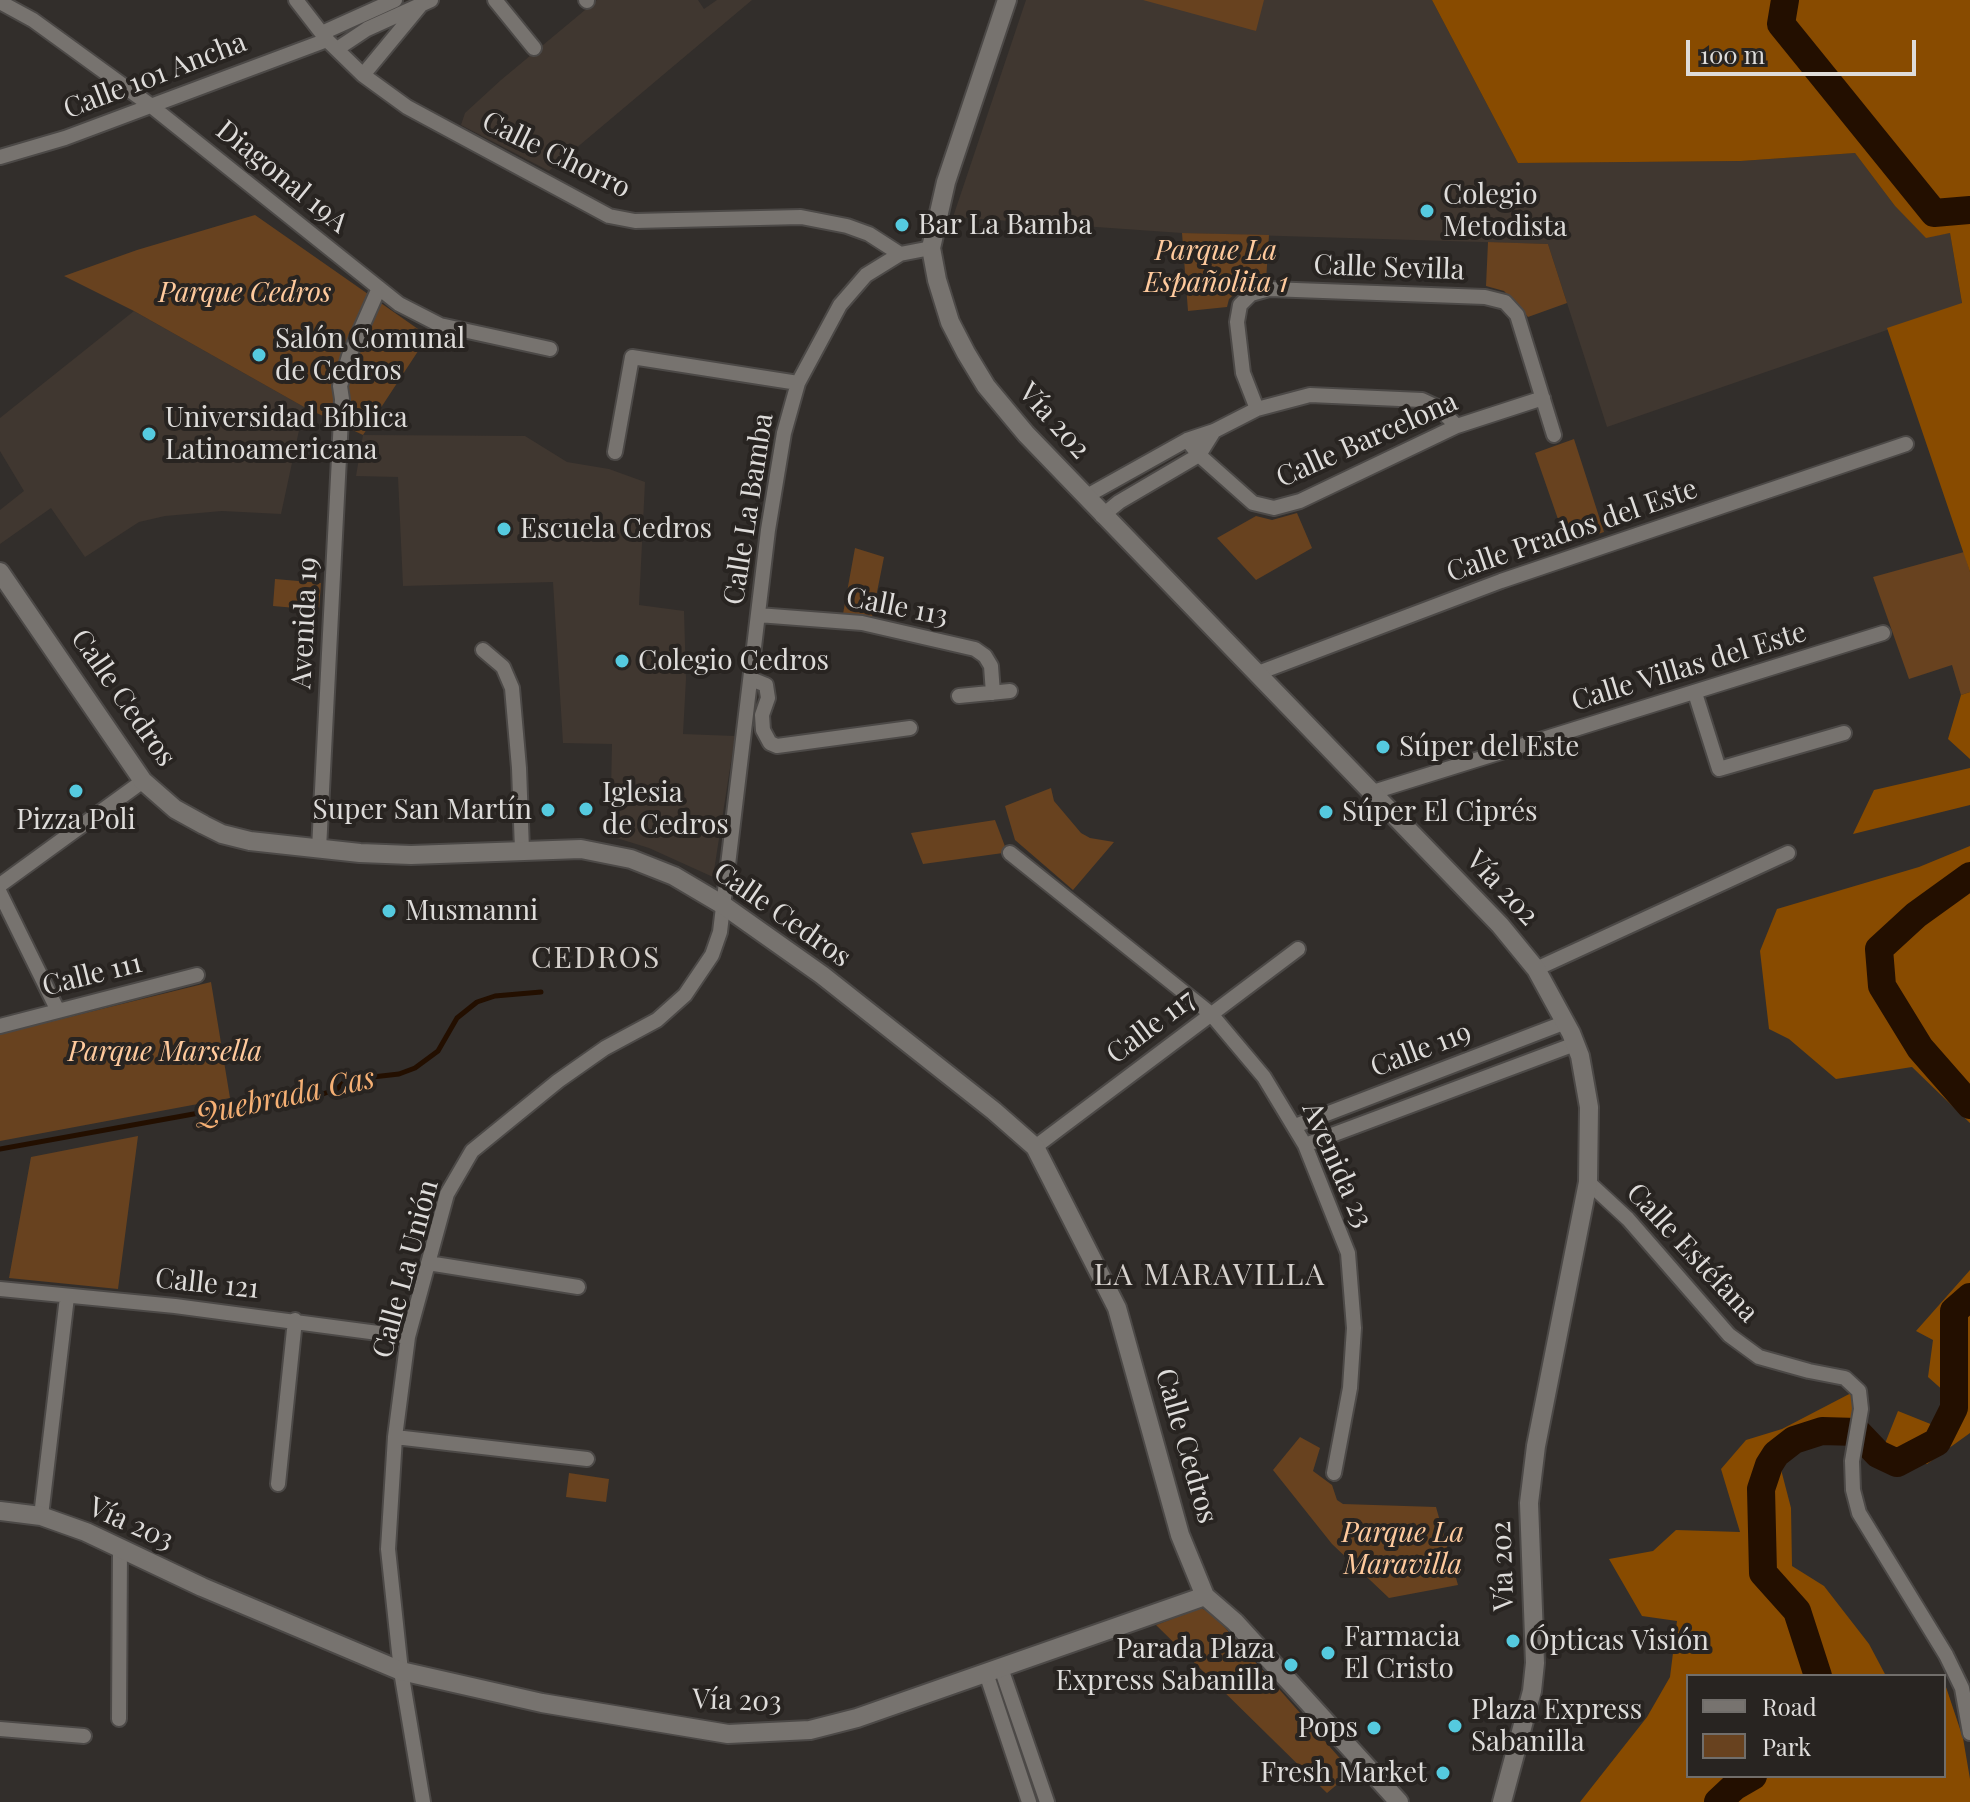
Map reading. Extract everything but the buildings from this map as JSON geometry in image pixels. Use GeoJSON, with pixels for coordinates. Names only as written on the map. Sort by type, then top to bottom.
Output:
{"type":"FeatureCollection","features":[{"type":"Feature","properties":{"kind":"main road","name":"Vía 202"},"geometry":{"type":"LineString","coordinates":[[1007,0],[946,182],[931,248],[950,322],[986,386],[1026,434],[1500,925],[1536,969],[1575,1044],[1589,1107],[1588,1182],[1536,1446],[1529,1503],[1535,1663],[1532,1691],[1502,1802]]}},
{"type":"Feature","properties":{"kind":"main road","name":"Calle Cedros"},"geometry":{"type":"LineString","coordinates":[[0,572],[143,781],[175,809],[222,834],[250,841],[319,849],[411,855],[581,849],[631,859],[674,876],[723,905],[801,959],[952,1075],[1035,1147],[1117,1308],[1180,1535],[1205,1596]]}},
{"type":"Feature","properties":{"kind":"main road","name":"Vía 203"},"geometry":{"type":"LineString","coordinates":[[0,1511],[41,1516],[86,1532],[217,1593],[401,1671],[542,1703],[740,1734],[810,1730],[846,1721],[1205,1596]]}},
{"type":"Feature","properties":{"kind":"main road"},"geometry":{"type":"LineString","coordinates":[[1205,1596],[1235,1622],[1399,1802]]}},
{"type":"Feature","properties":{"kind":"street","name":"Calle Chorro"},"geometry":{"type":"LineString","coordinates":[[296,0],[363,75],[407,107],[609,216],[635,221],[801,217],[847,226],[869,234],[900,254]]}},
{"type":"Feature","properties":{"kind":"street"},"geometry":{"type":"LineString","coordinates":[[329,40],[395,0]]}},
{"type":"Feature","properties":{"kind":"street"},"geometry":{"type":"LineString","coordinates":[[495,0],[534,48]]}},
{"type":"Feature","properties":{"kind":"street","name":"Diagonal 19A"},"geometry":{"type":"LineString","coordinates":[[0,2],[33,20],[150,105],[399,304],[440,325],[550,349]]}},
{"type":"Feature","properties":{"kind":"street"},"geometry":{"type":"LineString","coordinates":[[329,40],[367,29],[427,2]]}},
{"type":"Feature","properties":{"kind":"street"},"geometry":{"type":"LineString","coordinates":[[363,75],[427,2]]}},
{"type":"Feature","properties":{"kind":"street","name":"Calle 101 Ancha"},"geometry":{"type":"LineString","coordinates":[[0,157],[65,138],[329,40]]}},
{"type":"Feature","properties":{"kind":"street"},"geometry":{"type":"LineString","coordinates":[[900,254],[931,248]]}},
{"type":"Feature","properties":{"kind":"street","name":"Calle La Bamba"},"geometry":{"type":"LineString","coordinates":[[723,905],[768,530],[781,447],[798,383],[840,305],[866,275],[900,254]]}},
{"type":"Feature","properties":{"kind":"street","name":"Avenida 19"},"geometry":{"type":"LineString","coordinates":[[319,849],[342,399],[340,386],[349,356],[379,288]]}},
{"type":"Feature","properties":{"kind":"street","name":"Calle Sevilla"},"geometry":{"type":"LineString","coordinates":[[1257,409],[1243,373],[1239,352],[1238,312],[1243,299],[1269,289],[1485,297],[1505,302],[1513,309],[1522,326],[1554,435]]}},
{"type":"Feature","properties":{"kind":"street"},"geometry":{"type":"LineString","coordinates":[[615,452],[632,357],[798,383]]}},
{"type":"Feature","properties":{"kind":"street"},"geometry":{"type":"LineString","coordinates":[[1085,497],[1187,440],[1214,431],[1257,409],[1310,395],[1412,399],[1430,403],[1457,426]]}},
{"type":"Feature","properties":{"kind":"street","name":"Calle Barcelona"},"geometry":{"type":"LineString","coordinates":[[1187,440],[1199,455],[1253,503],[1274,508],[1300,501],[1457,426],[1543,398]]}},
{"type":"Feature","properties":{"kind":"street"},"geometry":{"type":"LineString","coordinates":[[1102,516],[1119,502],[1199,455],[1214,431]]}},
{"type":"Feature","properties":{"kind":"street","name":"Calle Prados del Este"},"geometry":{"type":"LineString","coordinates":[[1258,673],[1501,581],[1906,444]]}},
{"type":"Feature","properties":{"kind":"street","name":"Calle 113"},"geometry":{"type":"LineString","coordinates":[[758,615],[862,623],[975,649],[985,656],[991,666],[993,693]]}},
{"type":"Feature","properties":{"kind":"street","name":"Calle Villas del Este"},"geometry":{"type":"LineString","coordinates":[[1373,792],[1883,633]]}},
{"type":"Feature","properties":{"kind":"street"},"geometry":{"type":"LineString","coordinates":[[483,650],[503,667],[512,688],[522,850]]}},
{"type":"Feature","properties":{"kind":"street"},"geometry":{"type":"LineString","coordinates":[[751,679],[766,685],[768,698],[762,722],[767,738],[777,746],[910,728]]}},
{"type":"Feature","properties":{"kind":"street"},"geometry":{"type":"LineString","coordinates":[[959,696],[1010,691]]}},
{"type":"Feature","properties":{"kind":"street"},"geometry":{"type":"LineString","coordinates":[[1695,693],[1719,769],[1844,733]]}},
{"type":"Feature","properties":{"kind":"street"},"geometry":{"type":"LineString","coordinates":[[0,885],[143,781]]}},
{"type":"Feature","properties":{"kind":"street","name":"Avenida 23"},"geometry":{"type":"LineString","coordinates":[[1010,853],[1211,1014],[1264,1077],[1305,1145],[1348,1253],[1354,1328],[1351,1373],[1334,1473]]}},
{"type":"Feature","properties":{"kind":"street"},"geometry":{"type":"LineString","coordinates":[[1536,969],[1788,853]]}},
{"type":"Feature","properties":{"kind":"street"},"geometry":{"type":"LineString","coordinates":[[0,893],[58,1011]]}},
{"type":"Feature","properties":{"kind":"street","name":"Calle La Unión"},"geometry":{"type":"LineString","coordinates":[[423,1802],[401,1671],[388,1549],[395,1437],[408,1337],[447,1194],[472,1151],[558,1081],[605,1048],[657,1020],[685,995],[712,955],[720,932],[723,905]]}},
{"type":"Feature","properties":{"kind":"street","name":"Calle 117"},"geometry":{"type":"LineString","coordinates":[[1035,1147],[1298,949]]}},
{"type":"Feature","properties":{"kind":"street","name":"Calle 111"},"geometry":{"type":"LineString","coordinates":[[0,1026],[197,975]]}},
{"type":"Feature","properties":{"kind":"street","name":"Calle 119"},"geometry":{"type":"LineString","coordinates":[[1295,1126],[1566,1022]]}},
{"type":"Feature","properties":{"kind":"street","name":"Calle 119"},"geometry":{"type":"LineString","coordinates":[[1305,1145],[1575,1044]]}},
{"type":"Feature","properties":{"kind":"street","name":"Calle Estéfana"},"geometry":{"type":"LineString","coordinates":[[1588,1182],[1628,1219],[1729,1335],[1759,1357],[1845,1378],[1859,1391],[1861,1409],[1852,1461],[1853,1490],[1859,1513],[1946,1655],[1962,1688],[1970,1733]]}},
{"type":"Feature","properties":{"kind":"street"},"geometry":{"type":"LineString","coordinates":[[428,1263],[578,1287]]}},
{"type":"Feature","properties":{"kind":"street","name":"Calle 121"},"geometry":{"type":"LineString","coordinates":[[0,1289],[295,1320],[408,1337]]}},
{"type":"Feature","properties":{"kind":"street"},"geometry":{"type":"LineString","coordinates":[[41,1516],[67,1297]]}},
{"type":"Feature","properties":{"kind":"street"},"geometry":{"type":"LineString","coordinates":[[278,1484],[295,1320]]}},
{"type":"Feature","properties":{"kind":"street"},"geometry":{"type":"LineString","coordinates":[[395,1437],[587,1459]]}},
{"type":"Feature","properties":{"kind":"street"},"geometry":{"type":"LineString","coordinates":[[119,1719],[120,1549]]}},
{"type":"Feature","properties":{"kind":"street"},"geometry":{"type":"LineString","coordinates":[[994,1671],[1029,1802]]}},
{"type":"Feature","properties":{"kind":"street"},"geometry":{"type":"LineString","coordinates":[[994,1671],[1047,1802]]}},
{"type":"Feature","properties":{"kind":"street"},"geometry":{"type":"LineString","coordinates":[[0,1729],[84,1736]]}},
{"type":"Feature","properties":{"kind":"shaded area"},"geometry":{"type":"Polygon","coordinates":[[[597,0],[698,0],[704,9],[717,0],[752,0],[549,171],[461,125],[465,113],[597,0]]]}},
{"type":"Feature","properties":{"kind":"shaded area","name":"Colegio Metodista"},"geometry":{"type":"Polygon","coordinates":[[[1026,0],[1432,0],[1518,163],[1741,161],[1855,153],[1895,206],[1926,237],[1950,233],[1962,304],[1607,427],[1548,244],[1182,233],[953,217],[1026,0]]]}},
{"type":"Feature","properties":{"kind":"shaded area"},"geometry":{"type":"Polygon","coordinates":[[[1432,0],[1970,0],[1970,572],[1887,328],[1962,303],[1950,233],[1926,238],[1895,206],[1855,153],[1741,161],[1518,163],[1432,0]]]}},
{"type":"Feature","properties":{"kind":"shaded area","name":"Universidad Bíblica Latinoamericana"},"geometry":{"type":"Polygon","coordinates":[[[134,311],[304,407],[281,514],[222,511],[165,516],[139,522],[85,557],[51,508],[0,544],[0,510],[24,491],[0,451],[0,418],[134,311]]]}},
{"type":"Feature","properties":{"kind":"shaded area"},"geometry":{"type":"Polygon","coordinates":[[[363,435],[525,436],[567,462],[609,469],[645,482],[639,605],[684,611],[686,679],[683,734],[735,736],[713,877],[649,848],[610,836],[612,744],[563,743],[553,582],[403,586],[398,477],[356,476],[363,435]]]}},
{"type":"Feature","properties":{"kind":"shaded area"},"geometry":{"type":"Polygon","coordinates":[[[1970,692],[1970,759],[1948,739],[1961,695],[1970,692]]]}},
{"type":"Feature","properties":{"kind":"shaded area"},"geometry":{"type":"Polygon","coordinates":[[[1970,768],[1970,805],[1853,834],[1874,790],[1970,768]]]}},
{"type":"Feature","properties":{"kind":"shaded area"},"geometry":{"type":"Polygon","coordinates":[[[1970,846],[1970,1123],[1912,1067],[1836,1079],[1789,1039],[1769,1029],[1760,951],[1777,909],[1919,867],[1970,846]]]}},
{"type":"Feature","properties":{"kind":"shaded area"},"geometry":{"type":"Polygon","coordinates":[[[1970,1270],[1970,1433],[1927,1464],[1882,1451],[1898,1411],[1933,1425],[1946,1393],[1928,1377],[1933,1340],[1916,1331],[1970,1270]]]}},
{"type":"Feature","properties":{"kind":"shaded area"},"geometry":{"type":"Polygon","coordinates":[[[1855,1391],[1859,1420],[1777,1454],[1791,1508],[1792,1566],[1824,1586],[1869,1644],[1885,1674],[1686,1674],[1686,1778],[1946,1778],[1946,1687],[1963,1738],[1970,1779],[1970,1802],[1580,1802],[1647,1717],[1670,1677],[1677,1621],[1642,1616],[1609,1559],[1653,1551],[1676,1530],[1740,1532],[1721,1469],[1746,1440],[1782,1429],[1855,1391]]]}},
{"type":"Feature","properties":{"kind":"green space"},"geometry":{"type":"Polygon","coordinates":[[[1143,0],[1264,0],[1256,31],[1143,0]]]}},
{"type":"Feature","properties":{"kind":"green space","name":"Parque Cedros"},"geometry":{"type":"Polygon","coordinates":[[[255,215],[428,336],[363,435],[304,407],[134,311],[64,276],[137,250],[255,215]]]}},
{"type":"Feature","properties":{"kind":"green space","name":"Parque La Españolita 1"},"geometry":{"type":"Polygon","coordinates":[[[1182,233],[1269,235],[1266,281],[1244,285],[1229,299],[1227,307],[1188,311],[1182,233]]]}},
{"type":"Feature","properties":{"kind":"green space"},"geometry":{"type":"Polygon","coordinates":[[[1488,242],[1548,244],[1567,303],[1528,317],[1504,291],[1486,286],[1488,242]]]}},
{"type":"Feature","properties":{"kind":"green space"},"geometry":{"type":"Polygon","coordinates":[[[1574,439],[1604,532],[1567,545],[1535,453],[1574,439]]]}},
{"type":"Feature","properties":{"kind":"green space"},"geometry":{"type":"Polygon","coordinates":[[[1297,513],[1312,548],[1256,580],[1217,538],[1256,516],[1272,520],[1297,513]]]}},
{"type":"Feature","properties":{"kind":"green space"},"geometry":{"type":"Polygon","coordinates":[[[855,548],[884,557],[872,617],[843,614],[855,548]]]}},
{"type":"Feature","properties":{"kind":"green space"},"geometry":{"type":"Polygon","coordinates":[[[1964,552],[1970,572],[1970,692],[1961,695],[1952,665],[1909,679],[1873,577],[1964,552]]]}},
{"type":"Feature","properties":{"kind":"green space"},"geometry":{"type":"Polygon","coordinates":[[[275,579],[321,583],[319,610],[273,606],[275,579]]]}},
{"type":"Feature","properties":{"kind":"green space"},"geometry":{"type":"Polygon","coordinates":[[[1051,788],[1054,801],[1081,833],[1090,838],[1114,842],[1073,890],[1015,840],[1005,806],[1051,788]]]}},
{"type":"Feature","properties":{"kind":"green space"},"geometry":{"type":"Polygon","coordinates":[[[995,820],[1006,849],[1003,853],[923,864],[911,833],[995,820]]]}},
{"type":"Feature","properties":{"kind":"green space","name":"Parque Marsella"},"geometry":{"type":"Polygon","coordinates":[[[211,982],[230,1098],[0,1141],[0,1034],[211,982]]]}},
{"type":"Feature","properties":{"kind":"green space"},"geometry":{"type":"Polygon","coordinates":[[[138,1136],[118,1289],[9,1278],[31,1157],[138,1136]]]}},
{"type":"Feature","properties":{"kind":"green space","name":"Parque La Maravilla"},"geometry":{"type":"Polygon","coordinates":[[[1300,1437],[1320,1448],[1313,1471],[1332,1485],[1337,1500],[1343,1504],[1436,1507],[1458,1585],[1389,1598],[1332,1544],[1273,1470],[1300,1437]]]}},
{"type":"Feature","properties":{"kind":"green space"},"geometry":{"type":"Polygon","coordinates":[[[569,1473],[609,1479],[606,1502],[566,1497],[569,1473]]]}},
{"type":"Feature","properties":{"kind":"green space"},"geometry":{"type":"Polygon","coordinates":[[[1201,1608],[1213,1614],[1352,1772],[1327,1793],[1156,1625],[1201,1608]]]}},
{"type":"Feature","properties":{"kind":"waterway"},"geometry":{"type":"LineString","coordinates":[[1785,0],[1781,24],[1934,213],[1970,210]]}},
{"type":"Feature","properties":{"kind":"waterway"},"geometry":{"type":"LineString","coordinates":[[1970,876],[1916,915],[1879,949],[1882,986],[1920,1048],[1970,1105]]}},
{"type":"Feature","properties":{"kind":"waterway","name":"Quebrada Cas"},"geometry":{"type":"LineString","coordinates":[[0,1149],[293,1096],[317,1096],[337,1089],[346,1080],[399,1074],[415,1068],[438,1051],[457,1018],[477,1002],[495,996],[541,992]]}},
{"type":"Feature","properties":{"kind":"waterway"},"geometry":{"type":"LineString","coordinates":[[1817,1674],[1797,1611],[1763,1573],[1761,1489],[1769,1465],[1776,1454],[1794,1440],[1822,1431],[1857,1432],[1878,1454],[1897,1463],[1937,1442],[1954,1408],[1954,1311],[1970,1297]]}},
{"type":"Feature","properties":{"kind":"waterway"},"geometry":{"type":"LineString","coordinates":[[1718,1802],[1750,1778]]}},
{"type":"Feature","properties":{"kind":"place","name":"Colegio Metodista"},"geometry":{"type":"Point","coordinates":[1427,211]}},
{"type":"Feature","properties":{"kind":"place","name":"Bar La Bamba"},"geometry":{"type":"Point","coordinates":[902,225]}},
{"type":"Feature","properties":{"kind":"place","name":"Salón Comunal de Cedros"},"geometry":{"type":"Point","coordinates":[259,355]}},
{"type":"Feature","properties":{"kind":"place","name":"Universidad Bíblica Latinoamericana"},"geometry":{"type":"Point","coordinates":[149,434]}},
{"type":"Feature","properties":{"kind":"place","name":"Escuela Cedros"},"geometry":{"type":"Point","coordinates":[504,529]}},
{"type":"Feature","properties":{"kind":"place","name":"Colegio Cedros"},"geometry":{"type":"Point","coordinates":[622,661]}},
{"type":"Feature","properties":{"kind":"place","name":"Súper del Este"},"geometry":{"type":"Point","coordinates":[1383,747]}},
{"type":"Feature","properties":{"kind":"place","name":"Pizza Poli"},"geometry":{"type":"Point","coordinates":[76,791]}},
{"type":"Feature","properties":{"kind":"place","name":"Iglesia de Cedros"},"geometry":{"type":"Point","coordinates":[586,809]}},
{"type":"Feature","properties":{"kind":"place","name":"Super San Martín"},"geometry":{"type":"Point","coordinates":[548,810]}},
{"type":"Feature","properties":{"kind":"place","name":"Súper El Ciprés"},"geometry":{"type":"Point","coordinates":[1326,812]}},
{"type":"Feature","properties":{"kind":"place","name":"Musmanni"},"geometry":{"type":"Point","coordinates":[389,911]}},
{"type":"Feature","properties":{"kind":"place","name":"Ópticas Visión"},"geometry":{"type":"Point","coordinates":[1513,1641]}},
{"type":"Feature","properties":{"kind":"place","name":"Farmacia El Cristo"},"geometry":{"type":"Point","coordinates":[1328,1653]}},
{"type":"Feature","properties":{"kind":"place","name":"Parada Plaza Express Sabanilla"},"geometry":{"type":"Point","coordinates":[1291,1665]}},
{"type":"Feature","properties":{"kind":"place","name":"Plaza Express Sabanilla"},"geometry":{"type":"Point","coordinates":[1455,1726]}},
{"type":"Feature","properties":{"kind":"place","name":"Pops"},"geometry":{"type":"Point","coordinates":[1374,1728]}},
{"type":"Feature","properties":{"kind":"place","name":"Fresh Market"},"geometry":{"type":"Point","coordinates":[1443,1773]}},
{"type":"Feature","properties":{"kind":"district","name":"CEDROS"},"geometry":{"type":"Point","coordinates":[596,959]}},
{"type":"Feature","properties":{"kind":"district","name":"LA MARAVILLA"},"geometry":{"type":"Point","coordinates":[1210,1276]}}]}
